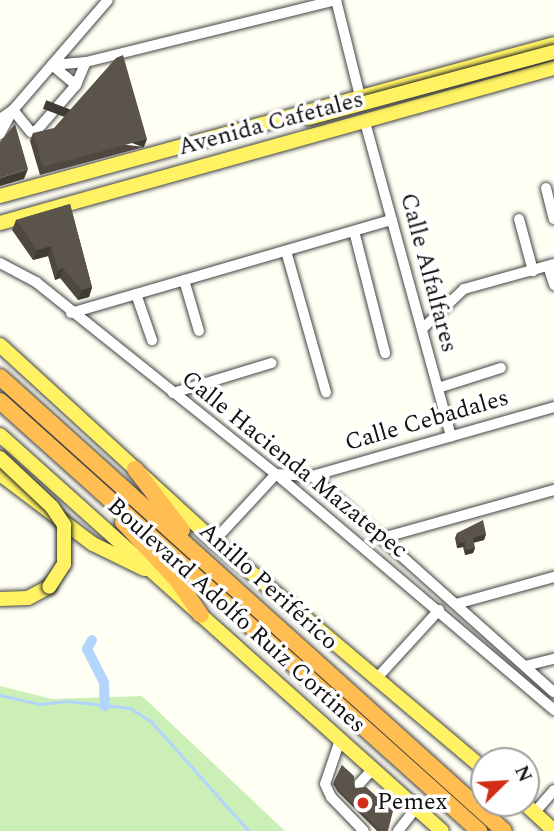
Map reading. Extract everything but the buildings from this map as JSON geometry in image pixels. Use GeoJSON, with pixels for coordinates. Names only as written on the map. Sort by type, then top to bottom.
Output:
{"type":"FeatureCollection","features":[{"type":"Feature","properties":{"kind":"highway","name":"Anillo Periférico"},"geometry":{"type":"LineString","coordinates":[[0,377],[504,831]]}},
{"type":"Feature","properties":{"kind":"highway","name":"Anillo Periférico"},"geometry":{"type":"LineString","coordinates":[[0,401],[479,831]]}},
{"type":"Feature","properties":{"kind":"highway"},"geometry":{"type":"LineString","coordinates":[[135,469],[206,562]]}},
{"type":"Feature","properties":{"kind":"highway"},"geometry":{"type":"LineString","coordinates":[[96,487],[177,580],[201,615]]}},
{"type":"Feature","properties":{"kind":"main road","name":"Avenida Cafetales"},"geometry":{"type":"LineString","coordinates":[[0,197],[554,44]]}},
{"type":"Feature","properties":{"kind":"main road"},"geometry":{"type":"LineString","coordinates":[[0,197],[554,52]]}},
{"type":"Feature","properties":{"kind":"main road","name":"Avenida Cafetales"},"geometry":{"type":"LineString","coordinates":[[1,220],[554,68]]}},
{"type":"Feature","properties":{"kind":"main road"},"geometry":{"type":"LineString","coordinates":[[412,82],[402,99],[416,108]]}},
{"type":"Feature","properties":{"kind":"main road"},"geometry":{"type":"LineString","coordinates":[[1,220],[283,137],[346,127]]}},
{"type":"Feature","properties":{"kind":"main road","name":"Boulevard Adolfo Ruiz Cortines"},"geometry":{"type":"LineString","coordinates":[[0,345],[214,541],[470,757]]}},
{"type":"Feature","properties":{"kind":"main road","name":"Boulevard Adolfo Ruiz Cortines"},"geometry":{"type":"LineString","coordinates":[[0,435],[373,769],[436,829]]}},
{"type":"Feature","properties":{"kind":"main road"},"geometry":{"type":"LineString","coordinates":[[0,458],[57,512],[67,541],[62,570],[49,587],[28,598],[0,599]]}},
{"type":"Feature","properties":{"kind":"main road"},"geometry":{"type":"LineString","coordinates":[[0,474],[93,544],[152,572]]}},
{"type":"Feature","properties":{"kind":"street"},"geometry":{"type":"LineString","coordinates":[[0,134],[13,110],[108,0]]}},
{"type":"Feature","properties":{"kind":"street"},"geometry":{"type":"LineString","coordinates":[[52,65],[86,62],[336,0],[360,96]]}},
{"type":"Feature","properties":{"kind":"street"},"geometry":{"type":"LineString","coordinates":[[13,110],[34,132],[76,85],[86,62]]}},
{"type":"Feature","properties":{"kind":"street"},"geometry":{"type":"LineString","coordinates":[[52,65],[76,85]]}},
{"type":"Feature","properties":{"kind":"street"},"geometry":{"type":"LineString","coordinates":[[0,119],[13,110]]}},
{"type":"Feature","properties":{"kind":"street","name":"Calle Alfalfares"},"geometry":{"type":"LineString","coordinates":[[365,122],[451,436]]}},
{"type":"Feature","properties":{"kind":"street"},"geometry":{"type":"LineString","coordinates":[[546,188],[554,219]]}},
{"type":"Feature","properties":{"kind":"street"},"geometry":{"type":"LineString","coordinates":[[519,219],[533,271]]}},
{"type":"Feature","properties":{"kind":"street"},"geometry":{"type":"LineString","coordinates":[[71,313],[392,220]]}},
{"type":"Feature","properties":{"kind":"street"},"geometry":{"type":"LineString","coordinates":[[354,231],[385,353]]}},
{"type":"Feature","properties":{"kind":"street"},"geometry":{"type":"LineString","coordinates":[[286,251],[326,392]]}},
{"type":"Feature","properties":{"kind":"street","name":"Calle Hacienda Mazatepec"},"geometry":{"type":"LineString","coordinates":[[0,263],[36,282],[71,313],[275,474],[554,710]]}},
{"type":"Feature","properties":{"kind":"street"},"geometry":{"type":"LineString","coordinates":[[422,329],[464,289],[551,265],[554,285]]}},
{"type":"Feature","properties":{"kind":"street"},"geometry":{"type":"LineString","coordinates":[[184,280],[199,331]]}},
{"type":"Feature","properties":{"kind":"street"},"geometry":{"type":"LineString","coordinates":[[136,294],[152,340]]}},
{"type":"Feature","properties":{"kind":"street"},"geometry":{"type":"LineString","coordinates":[[173,393],[272,363]]}},
{"type":"Feature","properties":{"kind":"street"},"geometry":{"type":"LineString","coordinates":[[438,388],[501,368]]}},
{"type":"Feature","properties":{"kind":"street","name":"Calle Cebadales"},"geometry":{"type":"LineString","coordinates":[[275,474],[312,476],[554,407]]}},
{"type":"Feature","properties":{"kind":"street"},"geometry":{"type":"LineString","coordinates":[[214,541],[275,474]]}},
{"type":"Feature","properties":{"kind":"street","name":"Calle Hacienda Mazatepec"},"geometry":{"type":"LineString","coordinates":[[312,476],[554,692]]}},
{"type":"Feature","properties":{"kind":"street"},"geometry":{"type":"LineString","coordinates":[[383,538],[554,490]]}},
{"type":"Feature","properties":{"kind":"street"},"geometry":{"type":"LineString","coordinates":[[456,604],[554,577]]}},
{"type":"Feature","properties":{"kind":"street"},"geometry":{"type":"LineString","coordinates":[[417,592],[428,579]]}},
{"type":"Feature","properties":{"kind":"street"},"geometry":{"type":"LineString","coordinates":[[377,678],[439,610]]}},
{"type":"Feature","properties":{"kind":"street"},"geometry":{"type":"LineString","coordinates":[[526,666],[554,659]]}},
{"type":"Feature","properties":{"kind":"street"},"geometry":{"type":"LineString","coordinates":[[340,740],[325,784],[331,797],[364,831]]}},
{"type":"Feature","properties":{"kind":"street"},"geometry":{"type":"LineString","coordinates":[[359,784],[373,769]]}},
{"type":"Feature","properties":{"kind":"street"},"geometry":{"type":"LineString","coordinates":[[398,831],[416,808]]}},
{"type":"Feature","properties":{"kind":"green space"},"geometry":{"type":"Polygon","coordinates":[[[0,686],[52,699],[142,696],[285,831],[0,831],[0,686]]]}},
{"type":"Feature","properties":{"kind":"waterway"},"geometry":{"type":"LineString","coordinates":[[92,640],[87,649],[104,683],[105,706]]}},
{"type":"Feature","properties":{"kind":"waterway"},"geometry":{"type":"LineString","coordinates":[[0,695],[40,704],[68,701],[130,708],[151,721],[249,831]]}},
{"type":"Feature","properties":{"kind":"place","name":"Pemex"},"geometry":{"type":"Point","coordinates":[363,803]}}]}
